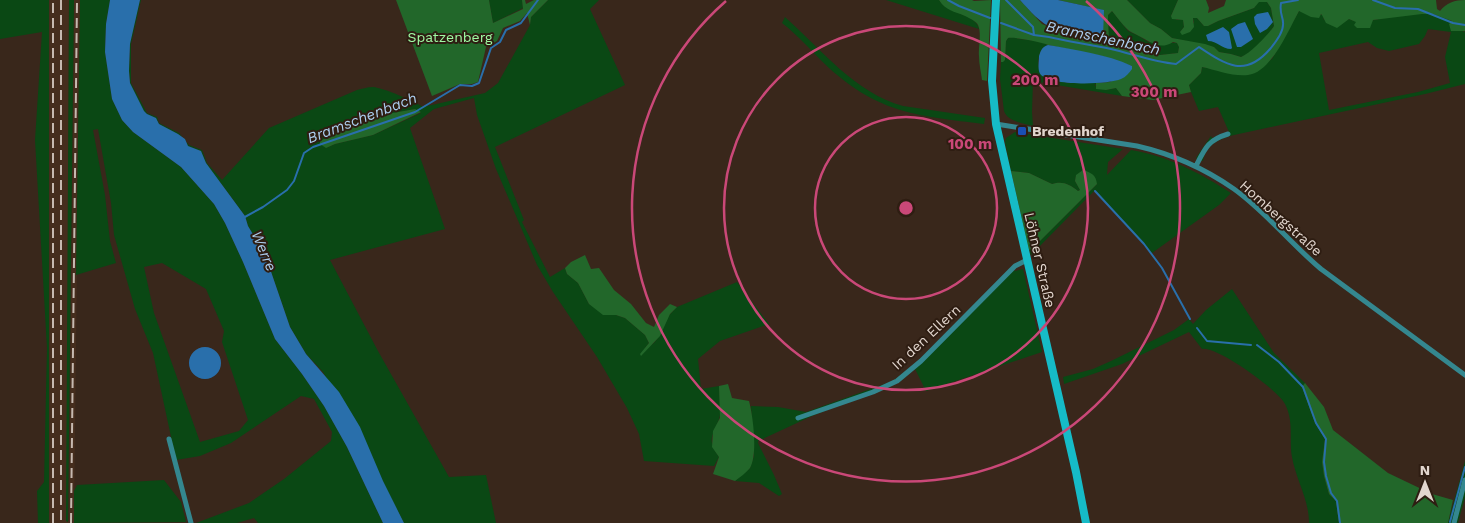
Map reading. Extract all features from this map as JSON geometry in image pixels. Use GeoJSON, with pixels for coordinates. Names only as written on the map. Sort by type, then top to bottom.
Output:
{"type":"FeatureCollection","features":[{"type":"Feature","properties":{"kind":"main road","name":"Löhner Straße"},"geometry":{"type":"LineString","coordinates":[[996,0],[992,81],[996,124],[1086,523]]}},
{"type":"Feature","properties":{"kind":"street","name":"Hombergstraße"},"geometry":{"type":"LineString","coordinates":[[996,124],[1137,146],[1155,150],[1196,166],[1235,190],[1321,269],[1465,375]]}},
{"type":"Feature","properties":{"kind":"street"},"geometry":{"type":"LineString","coordinates":[[1196,166],[1211,141],[1228,134]]}},
{"type":"Feature","properties":{"kind":"street","name":"In den Ellern"},"geometry":{"type":"LineString","coordinates":[[798,418],[873,392],[897,381],[921,361],[1015,266],[1027,260]]}},
{"type":"Feature","properties":{"kind":"street"},"geometry":{"type":"LineString","coordinates":[[169,439],[191,523]]}},
{"type":"Feature","properties":{"kind":"street"},"geometry":{"type":"LineString","coordinates":[[1454,523],[1465,480]]}},
{"type":"Feature","properties":{"kind":"shaded area"},"geometry":{"type":"Polygon","coordinates":[[[49,0],[69,0],[67,522],[69,521],[74,0],[80,0],[74,523],[49,523],[49,0]]]}},
{"type":"Feature","properties":{"kind":"green space"},"geometry":{"type":"Polygon","coordinates":[[[0,0],[49,0],[49,523],[38,523],[37,491],[44,482],[47,348],[35,140],[42,32],[0,39],[0,0]]]}},
{"type":"Feature","properties":{"kind":"green space"},"geometry":{"type":"Polygon","coordinates":[[[69,0],[74,0],[68,522],[66,521],[69,0]]]}},
{"type":"Feature","properties":{"kind":"green space"},"geometry":{"type":"Polygon","coordinates":[[[80,0],[110,0],[106,24],[105,52],[112,99],[122,120],[133,132],[181,167],[214,204],[243,262],[275,339],[324,406],[347,447],[383,523],[258,523],[254,518],[237,523],[196,523],[249,503],[284,479],[331,441],[332,432],[314,399],[301,396],[231,443],[200,456],[176,460],[153,353],[135,309],[114,235],[111,203],[98,129],[93,130],[105,195],[110,241],[116,263],[76,275],[80,0]],[[162,263],[144,267],[154,313],[200,442],[239,431],[248,420],[222,342],[224,331],[206,289],[162,263]]]}},
{"type":"Feature","properties":{"kind":"green space"},"geometry":{"type":"Polygon","coordinates":[[[141,0],[131,44],[131,83],[147,113],[157,117],[159,123],[183,137],[159,124],[156,118],[147,114],[144,111],[130,83],[130,44],[141,0]]]}},
{"type":"Feature","properties":{"kind":"green space","name":"Spatzenberg"},"geometry":{"type":"Polygon","coordinates":[[[396,0],[489,0],[493,23],[523,9],[522,0],[525,0],[526,4],[534,0],[548,0],[531,17],[530,25],[527,13],[520,21],[503,28],[497,41],[486,47],[478,82],[460,84],[432,96],[396,0]]]}},
{"type":"Feature","properties":{"kind":"green space"},"geometry":{"type":"Polygon","coordinates":[[[489,0],[522,0],[523,8],[493,23],[489,0]]]}},
{"type":"Feature","properties":{"kind":"green space"},"geometry":{"type":"Polygon","coordinates":[[[548,0],[599,0],[590,9],[625,85],[495,147],[524,220],[522,222],[550,277],[565,268],[567,274],[578,283],[589,304],[611,315],[625,318],[645,335],[649,343],[645,348],[656,341],[670,314],[677,307],[737,282],[769,324],[720,341],[698,359],[701,389],[719,386],[720,415],[712,441],[719,457],[714,466],[644,461],[639,434],[627,408],[597,357],[537,265],[496,169],[477,115],[474,98],[434,109],[410,128],[445,229],[330,260],[378,351],[449,477],[486,475],[496,523],[404,523],[323,372],[306,354],[290,327],[265,254],[248,226],[245,216],[206,163],[201,151],[188,146],[186,141],[189,145],[202,150],[207,163],[222,180],[269,128],[357,90],[371,87],[378,88],[399,95],[423,107],[485,93],[498,83],[530,25],[531,17],[548,0]],[[415,109],[368,120],[330,136],[326,148],[373,135],[421,113],[415,109]]]}},
{"type":"Feature","properties":{"kind":"green space"},"geometry":{"type":"Polygon","coordinates":[[[886,0],[939,0],[949,9],[973,20],[979,29],[886,0]]]}},
{"type":"Feature","properties":{"kind":"green space"},"geometry":{"type":"Polygon","coordinates":[[[939,0],[991,0],[987,81],[982,80],[978,25],[976,22],[947,9],[939,0]]]}},
{"type":"Feature","properties":{"kind":"green space"},"geometry":{"type":"Polygon","coordinates":[[[1000,0],[1020,0],[1042,24],[1054,29],[1075,32],[1103,10],[1058,0],[1127,0],[1150,23],[1172,38],[1205,44],[1214,47],[1219,52],[1241,57],[1259,43],[1274,26],[1271,8],[1267,2],[1259,2],[1254,8],[1208,26],[1204,26],[1197,18],[1193,18],[1194,27],[1190,32],[1182,35],[1180,32],[1184,27],[1183,20],[1172,19],[1171,16],[1178,0],[1206,0],[1209,8],[1208,13],[1224,6],[1226,0],[1436,0],[1437,9],[1440,11],[1451,2],[1465,0],[1465,31],[1451,31],[1449,24],[1452,21],[1433,14],[1373,20],[1370,28],[1357,28],[1354,25],[1356,22],[1349,19],[1337,28],[1326,23],[1321,14],[1319,18],[1311,17],[1299,11],[1285,39],[1272,59],[1256,72],[1248,75],[1237,75],[1202,67],[1201,73],[1189,85],[1191,92],[1153,100],[1122,96],[1116,88],[1096,89],[1096,83],[1110,82],[1132,66],[1102,56],[1034,41],[1008,38],[1006,41],[1005,60],[1001,62],[1000,0]],[[1112,11],[1108,15],[1109,40],[1119,41],[1160,55],[1178,53],[1179,47],[1177,43],[1173,42],[1163,46],[1150,42],[1128,30],[1112,11]]]}},
{"type":"Feature","properties":{"kind":"green space"},"geometry":{"type":"Polygon","coordinates":[[[1127,0],[1178,0],[1171,16],[1177,20],[1183,19],[1184,27],[1180,32],[1194,23],[1193,18],[1197,18],[1204,26],[1208,26],[1254,8],[1258,2],[1267,2],[1271,8],[1274,26],[1260,44],[1251,52],[1241,57],[1219,52],[1214,47],[1172,38],[1150,23],[1127,0]]]}},
{"type":"Feature","properties":{"kind":"green space"},"geometry":{"type":"Polygon","coordinates":[[[1112,11],[1128,31],[1148,42],[1177,43],[1179,47],[1178,53],[1160,55],[1119,41],[1109,40],[1108,15],[1112,11]]]}},
{"type":"Feature","properties":{"kind":"green space"},"geometry":{"type":"Polygon","coordinates":[[[1299,11],[1323,15],[1324,20],[1344,22],[1349,19],[1364,22],[1416,13],[1435,15],[1444,18],[1465,31],[1465,84],[1223,138],[1210,146],[1203,161],[1196,158],[1211,136],[1212,138],[1229,132],[1218,107],[1199,111],[1191,92],[1189,85],[1201,73],[1202,67],[1248,75],[1272,59],[1299,11]],[[1428,29],[1419,44],[1389,51],[1377,48],[1368,42],[1319,53],[1329,110],[1418,92],[1450,83],[1445,57],[1451,32],[1428,29]]]}},
{"type":"Feature","properties":{"kind":"green space"},"geometry":{"type":"Polygon","coordinates":[[[785,17],[839,69],[869,91],[903,106],[985,118],[984,124],[920,115],[883,104],[866,95],[829,68],[782,23],[785,17]]]}},
{"type":"Feature","properties":{"kind":"green space"},"geometry":{"type":"Polygon","coordinates":[[[1013,37],[1048,45],[1042,50],[1038,63],[1042,76],[1068,83],[1096,83],[1095,86],[1106,90],[1116,88],[1122,96],[1033,81],[1033,126],[1012,120],[1004,111],[1000,79],[1001,62],[1005,60],[1006,41],[1008,38],[1013,37]]]}},
{"type":"Feature","properties":{"kind":"green space"},"geometry":{"type":"Polygon","coordinates":[[[415,109],[421,112],[373,135],[326,148],[320,144],[320,141],[361,122],[387,114],[415,109]]]}},
{"type":"Feature","properties":{"kind":"green space"},"geometry":{"type":"Polygon","coordinates":[[[1015,132],[1123,149],[1108,162],[1107,175],[1131,150],[1158,156],[1183,166],[1231,193],[1219,205],[1152,253],[1095,190],[1031,255],[1029,250],[1097,184],[1083,170],[1076,176],[1075,181],[1080,190],[1078,191],[1066,184],[1052,184],[1029,173],[1011,171],[1005,142],[1006,138],[1015,132]]]}},
{"type":"Feature","properties":{"kind":"green space"},"geometry":{"type":"Polygon","coordinates":[[[1083,170],[1096,178],[1097,184],[1029,250],[1011,171],[1029,173],[1052,184],[1066,184],[1078,191],[1080,190],[1075,181],[1076,175],[1083,170]]]}},
{"type":"Feature","properties":{"kind":"green space"},"geometry":{"type":"Polygon","coordinates":[[[585,255],[591,269],[599,268],[614,290],[631,304],[646,323],[654,327],[659,315],[670,304],[677,307],[670,314],[660,336],[641,356],[640,354],[649,343],[645,335],[625,318],[616,315],[603,315],[589,304],[578,283],[567,274],[565,268],[571,262],[585,255]]]}},
{"type":"Feature","properties":{"kind":"green space"},"geometry":{"type":"Polygon","coordinates":[[[1011,268],[1015,271],[1023,269],[1042,352],[926,391],[915,369],[900,381],[812,416],[758,441],[782,494],[779,496],[759,483],[735,481],[750,468],[754,456],[751,406],[778,407],[806,412],[893,381],[914,365],[1011,268]]]}},
{"type":"Feature","properties":{"kind":"green space"},"geometry":{"type":"Polygon","coordinates":[[[1232,289],[1274,353],[1305,383],[1303,387],[1315,423],[1325,439],[1322,462],[1324,476],[1329,494],[1336,501],[1339,523],[1309,523],[1305,498],[1292,457],[1288,410],[1280,397],[1233,361],[1210,350],[1202,349],[1189,332],[1122,364],[1064,384],[1063,377],[1093,369],[1111,361],[1174,330],[1189,319],[1193,324],[1206,310],[1232,289]]]}},
{"type":"Feature","properties":{"kind":"green space"},"geometry":{"type":"Polygon","coordinates":[[[1305,383],[1324,407],[1333,430],[1388,473],[1432,494],[1453,500],[1448,523],[1339,523],[1336,501],[1329,494],[1324,476],[1322,462],[1325,439],[1315,423],[1302,387],[1305,383]]]}},
{"type":"Feature","properties":{"kind":"green space"},"geometry":{"type":"Polygon","coordinates":[[[728,384],[732,398],[749,401],[754,435],[754,454],[750,468],[735,481],[713,474],[719,457],[712,447],[713,431],[720,418],[719,386],[728,384]]]}},
{"type":"Feature","properties":{"kind":"green space"},"geometry":{"type":"Polygon","coordinates":[[[1465,461],[1465,497],[1458,523],[1448,523],[1465,461]]]}},
{"type":"Feature","properties":{"kind":"green space"},"geometry":{"type":"Polygon","coordinates":[[[164,480],[181,502],[186,522],[74,523],[74,491],[77,485],[164,480]]]}},
{"type":"Feature","properties":{"kind":"water"},"geometry":{"type":"Polygon","coordinates":[[[110,0],[140,0],[130,44],[129,71],[130,83],[144,111],[156,118],[159,124],[185,139],[188,146],[201,151],[206,163],[245,216],[248,226],[265,254],[290,327],[306,354],[339,392],[360,427],[383,481],[404,523],[383,523],[347,447],[324,406],[275,339],[243,262],[214,204],[181,167],[133,132],[122,120],[112,99],[105,52],[106,24],[110,0]]]}},
{"type":"Feature","properties":{"kind":"water"},"geometry":{"type":"Polygon","coordinates":[[[1020,0],[1058,0],[1104,10],[1103,37],[1054,29],[1040,20],[1020,0]]]}},
{"type":"Feature","properties":{"kind":"water"},"geometry":{"type":"Polygon","coordinates":[[[1268,12],[1273,22],[1260,33],[1255,24],[1254,17],[1257,14],[1268,12]]]}},
{"type":"Feature","properties":{"kind":"water"},"geometry":{"type":"Polygon","coordinates":[[[1245,22],[1253,39],[1241,47],[1237,47],[1231,29],[1245,22]]]}},
{"type":"Feature","properties":{"kind":"water"},"geometry":{"type":"Polygon","coordinates":[[[1223,27],[1229,32],[1231,49],[1208,41],[1206,35],[1223,27]]]}},
{"type":"Feature","properties":{"kind":"water"},"geometry":{"type":"Polygon","coordinates":[[[1048,45],[1112,58],[1132,66],[1132,69],[1123,78],[1114,81],[1067,83],[1047,79],[1041,75],[1038,66],[1040,52],[1048,45]]]}},
{"type":"Feature","properties":{"kind":"water"},"geometry":{"type":"Polygon","coordinates":[[[205,347],[216,352],[221,363],[216,374],[205,379],[194,374],[189,363],[194,352],[205,347]]]}},
{"type":"Feature","properties":{"kind":"waterway","name":"Bramschenbach"},"geometry":{"type":"LineString","coordinates":[[243,218],[287,190],[294,181],[304,153],[313,147],[415,112],[460,85],[472,86],[479,83],[491,48],[500,42],[506,30],[521,23],[538,0]]}},
{"type":"Feature","properties":{"kind":"waterway","name":"Bramschenbach"},"geometry":{"type":"LineString","coordinates":[[948,0],[990,18]]}},
{"type":"Feature","properties":{"kind":"waterway"},"geometry":{"type":"LineString","coordinates":[[1006,0],[1033,27],[1034,35]]}},
{"type":"Feature","properties":{"kind":"waterway","name":"Bramschenbach"},"geometry":{"type":"LineString","coordinates":[[1001,23],[1034,35],[1103,47],[1151,60],[1176,64],[1199,47],[1227,63],[1235,66],[1244,66],[1261,58],[1278,38],[1283,25],[1281,3],[1298,0]]}},
{"type":"Feature","properties":{"kind":"waterway","name":"Bramschenbach"},"geometry":{"type":"LineString","coordinates":[[1373,0],[1395,8],[1418,9],[1453,23],[1465,25]]}},
{"type":"Feature","properties":{"kind":"waterway"},"geometry":{"type":"LineString","coordinates":[[1095,191],[1144,244],[1162,268],[1190,319]]}},
{"type":"Feature","properties":{"kind":"waterway"},"geometry":{"type":"LineString","coordinates":[[1197,328],[1207,341],[1251,345]]}},
{"type":"Feature","properties":{"kind":"waterway"},"geometry":{"type":"LineString","coordinates":[[1257,345],[1279,362],[1303,387],[1316,423],[1326,439],[1324,462],[1326,476],[1331,493],[1337,501],[1340,523]]}},
{"type":"Feature","properties":{"kind":"waterway"},"geometry":{"type":"LineString","coordinates":[[1450,522],[1465,467]]}},
{"type":"Feature","properties":{"kind":"railway"},"geometry":{"type":"LineString","coordinates":[[53,0],[53,523]]}},
{"type":"Feature","properties":{"kind":"railway"},"geometry":{"type":"LineString","coordinates":[[61,0],[61,523]]}},
{"type":"Feature","properties":{"kind":"railway"},"geometry":{"type":"LineString","coordinates":[[71,523],[77,0]]}},
{"type":"Feature","properties":{"kind":"place","name":"Bredenhof"},"geometry":{"type":"Point","coordinates":[1022,131]}},
{"type":"Feature","properties":{"kind":"water label","name":"Werre"},"geometry":{"type":"Point","coordinates":[264,251]}}]}
